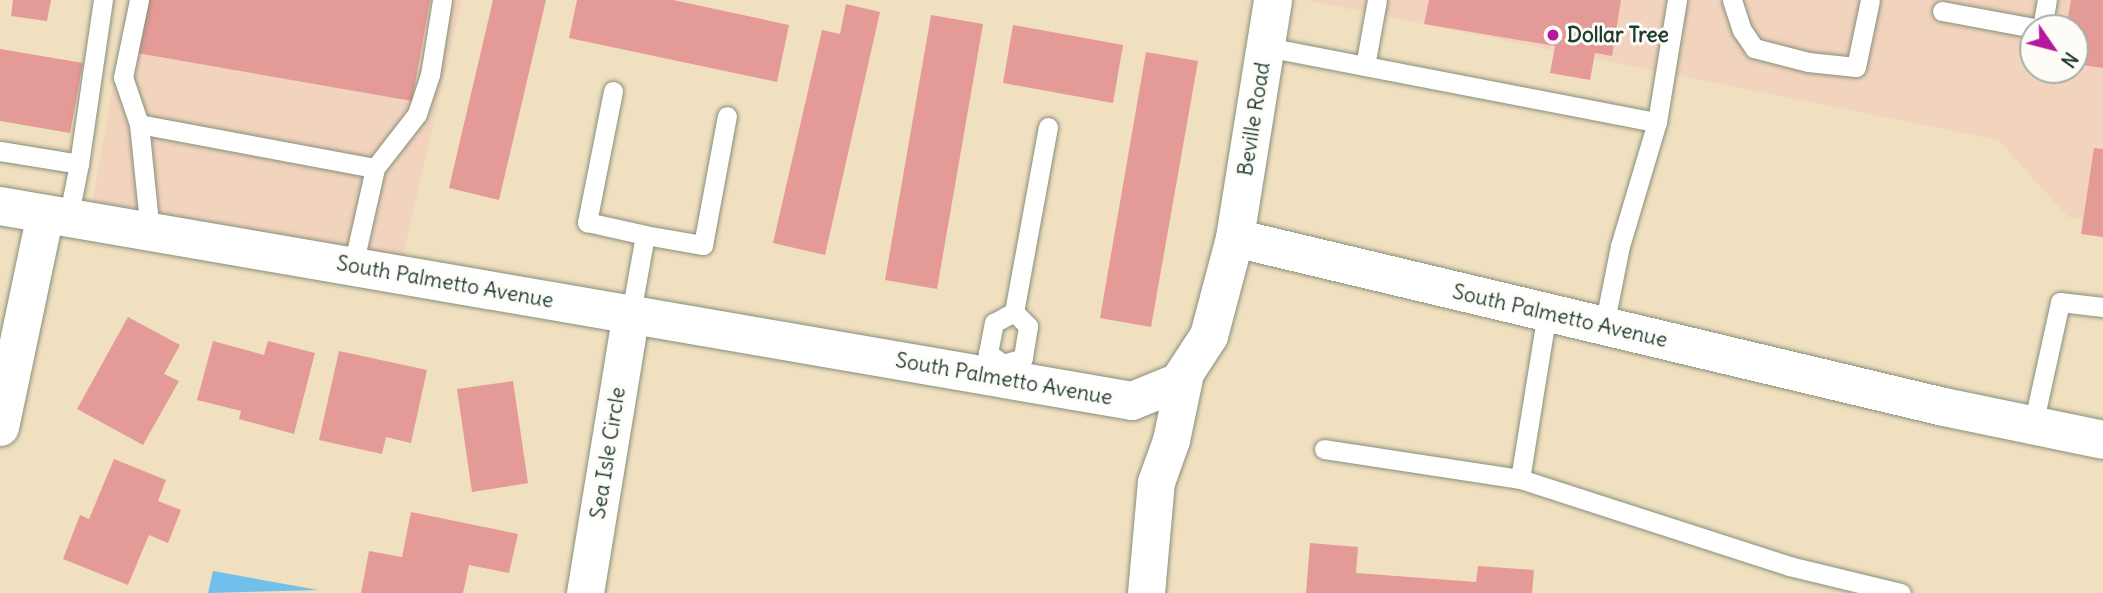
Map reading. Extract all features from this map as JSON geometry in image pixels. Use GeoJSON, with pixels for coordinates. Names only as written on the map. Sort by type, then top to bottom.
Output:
{"type":"FeatureCollection","features":[{"type":"Feature","properties":{"kind":"street","name":"Beville Road"},"geometry":{"type":"LineString","coordinates":[[1235,238],[1273,0]]}},
{"type":"Feature","properties":{"kind":"street","name":"South Palmetto Avenue"},"geometry":{"type":"LineString","coordinates":[[0,206],[631,313],[1002,372],[1132,401],[1179,382],[1209,336],[1235,238],[1547,313],[2103,440]]}},
{"type":"Feature","properties":{"kind":"street"},"geometry":{"type":"LineString","coordinates":[[0,427],[56,217]]}},
{"type":"Feature","properties":{"kind":"street","name":"Sea Isle Circle"},"geometry":{"type":"LineString","coordinates":[[584,593],[631,313]]}},
{"type":"Feature","properties":{"kind":"street"},"geometry":{"type":"LineString","coordinates":[[1146,593],[1156,482],[1171,440],[1185,373]]}},
{"type":"Feature","properties":{"kind":"lane"},"geometry":{"type":"LineString","coordinates":[[56,217],[79,164],[103,0]]}},
{"type":"Feature","properties":{"kind":"lane"},"geometry":{"type":"LineString","coordinates":[[139,0],[123,77],[139,124],[150,232]]}},
{"type":"Feature","properties":{"kind":"lane"},"geometry":{"type":"LineString","coordinates":[[353,266],[375,168],[417,114],[430,75],[442,0]]}},
{"type":"Feature","properties":{"kind":"lane"},"geometry":{"type":"LineString","coordinates":[[1366,66],[1377,0]]}},
{"type":"Feature","properties":{"kind":"lane"},"geometry":{"type":"LineString","coordinates":[[1604,326],[1620,246],[1657,122],[1677,0]]}},
{"type":"Feature","properties":{"kind":"lane"},"geometry":{"type":"LineString","coordinates":[[1732,0],[1754,48],[1856,67],[1870,0]]}},
{"type":"Feature","properties":{"kind":"lane"},"geometry":{"type":"LineString","coordinates":[[1942,11],[2019,25]]}},
{"type":"Feature","properties":{"kind":"lane"},"geometry":{"type":"LineString","coordinates":[[1266,47],[1657,122]]}},
{"type":"Feature","properties":{"kind":"lane"},"geometry":{"type":"LineString","coordinates":[[613,91],[587,222],[645,235],[703,245],[727,116]]}},
{"type":"Feature","properties":{"kind":"lane"},"geometry":{"type":"LineString","coordinates":[[139,124],[375,168]]}},
{"type":"Feature","properties":{"kind":"lane"},"geometry":{"type":"LineString","coordinates":[[1014,312],[1048,127]]}},
{"type":"Feature","properties":{"kind":"lane"},"geometry":{"type":"LineString","coordinates":[[0,151],[79,164]]}},
{"type":"Feature","properties":{"kind":"lane"},"geometry":{"type":"LineString","coordinates":[[631,313],[645,235]]}},
{"type":"Feature","properties":{"kind":"lane"},"geometry":{"type":"LineString","coordinates":[[2033,425],[2060,302],[2103,307]]}},
{"type":"Feature","properties":{"kind":"lane"},"geometry":{"type":"LineString","coordinates":[[1014,312],[1028,326],[1023,358],[1002,372],[989,354],[994,323],[1014,312]]}},
{"type":"Feature","properties":{"kind":"lane"},"geometry":{"type":"LineString","coordinates":[[1520,479],[1547,313]]}},
{"type":"Feature","properties":{"kind":"lane"},"geometry":{"type":"LineString","coordinates":[[1324,449],[1520,479],[1789,566],[1901,593]]}},
{"type":"Feature","properties":{"kind":"shaded area"},"geometry":{"type":"Polygon","coordinates":[[[128,0],[462,0],[403,256],[92,204],[128,0]]]}},
{"type":"Feature","properties":{"kind":"shaded area"},"geometry":{"type":"Polygon","coordinates":[[[1305,0],[2103,0],[2103,223],[2068,217],[1998,140],[1305,0]]]}},
{"type":"Feature","properties":{"kind":"water"},"geometry":{"type":"Polygon","coordinates":[[[213,571],[318,590],[208,593],[213,571]]]}},
{"type":"Feature","properties":{"kind":"building"},"geometry":{"type":"Polygon","coordinates":[[[13,0],[51,0],[47,21],[11,16],[13,0]]]}},
{"type":"Feature","properties":{"kind":"building"},"geometry":{"type":"Polygon","coordinates":[[[147,0],[430,0],[412,101],[137,53],[147,0]]]}},
{"type":"Feature","properties":{"kind":"building"},"geometry":{"type":"Polygon","coordinates":[[[493,0],[546,0],[499,200],[449,188],[493,0]]]}},
{"type":"Feature","properties":{"kind":"building"},"geometry":{"type":"Polygon","coordinates":[[[577,0],[673,0],[789,25],[777,82],[569,38],[577,0]]]}},
{"type":"Feature","properties":{"kind":"building","name":"Dollar Tree"},"geometry":{"type":"Polygon","coordinates":[[[1429,0],[1621,0],[1612,56],[1595,53],[1590,80],[1550,73],[1555,46],[1424,24],[1429,0]]]}},
{"type":"Feature","properties":{"kind":"building"},"geometry":{"type":"Polygon","coordinates":[[[2071,0],[2103,0],[2103,68],[2089,66],[2089,14],[2068,14],[2071,0]]]}},
{"type":"Feature","properties":{"kind":"building"},"geometry":{"type":"Polygon","coordinates":[[[846,4],[880,12],[825,255],[773,243],[822,30],[840,34],[846,4]]]}},
{"type":"Feature","properties":{"kind":"building"},"geometry":{"type":"Polygon","coordinates":[[[931,15],[983,24],[937,289],[885,280],[931,15]]]}},
{"type":"Feature","properties":{"kind":"building"},"geometry":{"type":"Polygon","coordinates":[[[1013,25],[1123,45],[1113,103],[1003,83],[1013,25]]]}},
{"type":"Feature","properties":{"kind":"building"},"geometry":{"type":"Polygon","coordinates":[[[0,49],[83,63],[70,133],[0,121],[0,49]]]}},
{"type":"Feature","properties":{"kind":"building"},"geometry":{"type":"Polygon","coordinates":[[[1146,52],[1198,61],[1151,327],[1100,318],[1146,52]]]}},
{"type":"Feature","properties":{"kind":"building"},"geometry":{"type":"Polygon","coordinates":[[[2094,148],[2103,149],[2103,237],[2081,234],[2094,148]]]}},
{"type":"Feature","properties":{"kind":"building"},"geometry":{"type":"Polygon","coordinates":[[[128,317],[180,345],[164,374],[179,381],[143,445],[77,409],[128,317]]]}},
{"type":"Feature","properties":{"kind":"building"},"geometry":{"type":"Polygon","coordinates":[[[213,341],[264,355],[268,341],[315,353],[294,434],[239,419],[241,411],[197,400],[213,341]]]}},
{"type":"Feature","properties":{"kind":"building"},"geometry":{"type":"Polygon","coordinates":[[[339,351],[427,370],[411,443],[386,437],[382,454],[319,440],[339,351]]]}},
{"type":"Feature","properties":{"kind":"building"},"geometry":{"type":"Polygon","coordinates":[[[513,381],[528,483],[472,492],[457,389],[513,381]]]}},
{"type":"Feature","properties":{"kind":"building"},"geometry":{"type":"Polygon","coordinates":[[[114,459],[166,480],[158,501],[181,510],[168,543],[149,535],[128,585],[63,559],[80,515],[89,519],[114,459]]]}},
{"type":"Feature","properties":{"kind":"building"},"geometry":{"type":"Polygon","coordinates":[[[411,512],[518,534],[509,573],[469,565],[463,593],[361,593],[369,551],[402,557],[411,512]]]}},
{"type":"Feature","properties":{"kind":"building"},"geometry":{"type":"Polygon","coordinates":[[[1310,543],[1358,547],[1356,573],[1476,582],[1478,566],[1534,570],[1532,593],[1306,593],[1310,543]]]}},
{"type":"Feature","properties":{"kind":"place","name":"Dollar Tree"},"geometry":{"type":"Point","coordinates":[1553,35]}}]}
